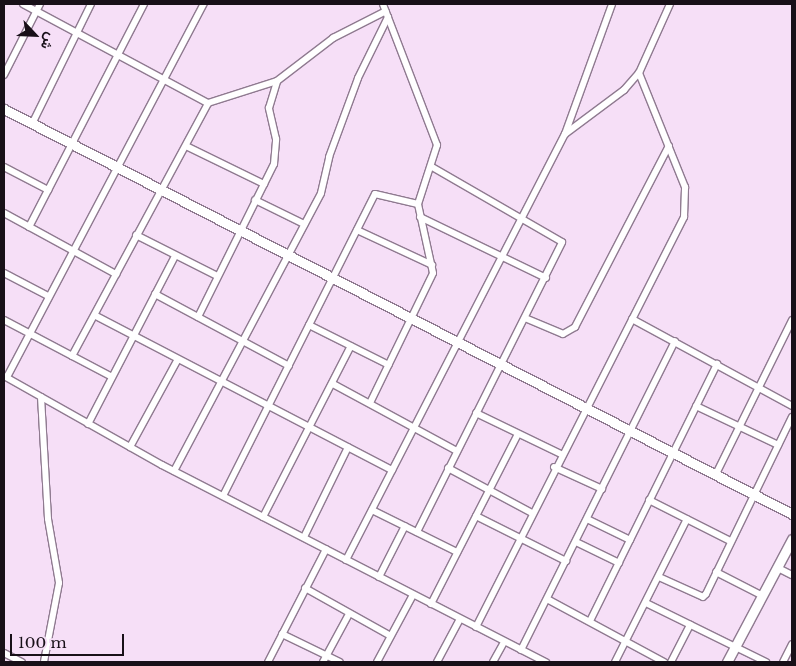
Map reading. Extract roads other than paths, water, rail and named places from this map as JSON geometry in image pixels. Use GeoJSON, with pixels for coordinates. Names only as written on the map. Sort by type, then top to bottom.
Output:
{"type":"FeatureCollection","features":[{"type":"Feature","properties":{"kind":"street"},"geometry":{"type":"LineString","coordinates":[[22,4],[208,103]]}},
{"type":"Feature","properties":{"kind":"street"},"geometry":{"type":"LineString","coordinates":[[4,75],[40,4]]}},
{"type":"Feature","properties":{"kind":"street"},"geometry":{"type":"LineString","coordinates":[[32,124],[91,4]]}},
{"type":"Feature","properties":{"kind":"street"},"geometry":{"type":"LineString","coordinates":[[29,227],[144,4]]}},
{"type":"Feature","properties":{"kind":"street"},"geometry":{"type":"LineString","coordinates":[[204,4],[161,78],[118,167],[5,376],[130,448],[546,662]]}},
{"type":"Feature","properties":{"kind":"street"},"geometry":{"type":"LineString","coordinates":[[370,403],[413,319],[433,273],[418,204],[432,167],[437,145],[383,4]]}},
{"type":"Feature","properties":{"kind":"street"},"geometry":{"type":"LineString","coordinates":[[346,560],[565,134],[612,4]]}},
{"type":"Feature","properties":{"kind":"street"},"geometry":{"type":"LineString","coordinates":[[565,134],[624,90],[639,73],[670,4]]}},
{"type":"Feature","properties":{"kind":"street"},"geometry":{"type":"LineString","coordinates":[[72,356],[96,316],[136,235],[208,103],[277,81],[333,38],[387,14]]}},
{"type":"Feature","properties":{"kind":"street"},"geometry":{"type":"LineString","coordinates":[[174,471],[222,382],[286,255],[321,193],[329,158],[358,78],[387,14]]}},
{"type":"Feature","properties":{"kind":"street"},"geometry":{"type":"LineString","coordinates":[[476,627],[561,454],[632,319],[688,202],[669,146],[639,73]]}},
{"type":"Feature","properties":{"kind":"street"},"geometry":{"type":"LineString","coordinates":[[198,317],[264,184],[277,153],[269,108],[277,81]]}},
{"type":"Feature","properties":{"kind":"street"},"geometry":{"type":"LineString","coordinates":[[4,109],[792,514]]}},
{"type":"Feature","properties":{"kind":"street"},"geometry":{"type":"LineString","coordinates":[[186,146],[264,184]]}},
{"type":"Feature","properties":{"kind":"street"},"geometry":{"type":"LineString","coordinates":[[525,318],[563,334],[575,327],[669,146]]}},
{"type":"Feature","properties":{"kind":"street"},"geometry":{"type":"LineString","coordinates":[[416,532],[500,364],[546,278],[562,242],[522,216],[432,167]]}},
{"type":"Feature","properties":{"kind":"street"},"geometry":{"type":"LineString","coordinates":[[5,170],[48,190]]}},
{"type":"Feature","properties":{"kind":"street"},"geometry":{"type":"LineString","coordinates":[[223,496],[334,279],[376,192],[418,204]]}},
{"type":"Feature","properties":{"kind":"street"},"geometry":{"type":"LineString","coordinates":[[256,200],[304,224]]}},
{"type":"Feature","properties":{"kind":"street"},"geometry":{"type":"LineString","coordinates":[[4,214],[116,274]]}},
{"type":"Feature","properties":{"kind":"street"},"geometry":{"type":"LineString","coordinates":[[420,217],[546,278]]}},
{"type":"Feature","properties":{"kind":"street"},"geometry":{"type":"LineString","coordinates":[[357,230],[432,265]]}},
{"type":"Feature","properties":{"kind":"street"},"geometry":{"type":"LineString","coordinates":[[136,235],[217,276]]}},
{"type":"Feature","properties":{"kind":"street"},"geometry":{"type":"LineString","coordinates":[[88,424],[175,256]]}},
{"type":"Feature","properties":{"kind":"street"},"geometry":{"type":"LineString","coordinates":[[4,275],[48,296]]}},
{"type":"Feature","properties":{"kind":"street"},"geometry":{"type":"LineString","coordinates":[[154,294],[289,366]]}},
{"type":"Feature","properties":{"kind":"street"},"geometry":{"type":"LineString","coordinates":[[96,316],[392,470]]}},
{"type":"Feature","properties":{"kind":"street"},"geometry":{"type":"LineString","coordinates":[[632,319],[675,340],[792,406]]}},
{"type":"Feature","properties":{"kind":"street"},"geometry":{"type":"LineString","coordinates":[[4,320],[112,377]]}},
{"type":"Feature","properties":{"kind":"street"},"geometry":{"type":"LineString","coordinates":[[716,474],[757,386],[792,320]]}},
{"type":"Feature","properties":{"kind":"street"},"geometry":{"type":"LineString","coordinates":[[309,326],[389,365]]}},
{"type":"Feature","properties":{"kind":"street"},"geometry":{"type":"LineString","coordinates":[[521,650],[675,340]]}},
{"type":"Feature","properties":{"kind":"street"},"geometry":{"type":"LineString","coordinates":[[263,517],[351,346]]}},
{"type":"Feature","properties":{"kind":"street"},"geometry":{"type":"LineString","coordinates":[[130,448],[178,359]]}},
{"type":"Feature","properties":{"kind":"street"},"geometry":{"type":"LineString","coordinates":[[590,621],[717,364]]}},
{"type":"Feature","properties":{"kind":"street"},"geometry":{"type":"LineString","coordinates":[[333,384],[457,451]]}},
{"type":"Feature","properties":{"kind":"street"},"geometry":{"type":"LineString","coordinates":[[41,397],[48,519],[59,583],[44,662]]}},
{"type":"Feature","properties":{"kind":"street"},"geometry":{"type":"LineString","coordinates":[[696,406],[778,445]]}},
{"type":"Feature","properties":{"kind":"street"},"geometry":{"type":"LineString","coordinates":[[476,413],[561,454]]}},
{"type":"Feature","properties":{"kind":"street"},"geometry":{"type":"LineString","coordinates":[[659,577],[703,597],[792,416]]}},
{"type":"Feature","properties":{"kind":"street"},"geometry":{"type":"LineString","coordinates":[[431,604],[518,434]]}},
{"type":"Feature","properties":{"kind":"street"},"geometry":{"type":"LineString","coordinates":[[304,537],[348,447]]}},
{"type":"Feature","properties":{"kind":"street"},"geometry":{"type":"LineString","coordinates":[[448,468],[532,513]]}},
{"type":"Feature","properties":{"kind":"street"},"geometry":{"type":"LineString","coordinates":[[554,468],[602,489]]}},
{"type":"Feature","properties":{"kind":"street"},"geometry":{"type":"LineString","coordinates":[[649,500],[730,541]]}},
{"type":"Feature","properties":{"kind":"street"},"geometry":{"type":"LineString","coordinates":[[372,510],[457,552]]}},
{"type":"Feature","properties":{"kind":"street"},"geometry":{"type":"LineString","coordinates":[[476,516],[566,561]]}},
{"type":"Feature","properties":{"kind":"street"},"geometry":{"type":"LineString","coordinates":[[587,518],[630,540]]}},
{"type":"Feature","properties":{"kind":"street"},"geometry":{"type":"LineString","coordinates":[[615,662],[687,519]]}},
{"type":"Feature","properties":{"kind":"street"},"geometry":{"type":"LineString","coordinates":[[379,577],[405,526]]}},
{"type":"Feature","properties":{"kind":"street"},"geometry":{"type":"LineString","coordinates":[[727,662],[792,539]]}},
{"type":"Feature","properties":{"kind":"street"},"geometry":{"type":"LineString","coordinates":[[576,542],[619,563]]}},
{"type":"Feature","properties":{"kind":"street"},"geometry":{"type":"LineString","coordinates":[[268,662],[326,549]]}},
{"type":"Feature","properties":{"kind":"street"},"geometry":{"type":"LineString","coordinates":[[778,568],[792,575]]}},
{"type":"Feature","properties":{"kind":"street"},"geometry":{"type":"LineString","coordinates":[[716,572],[763,596]]}},
{"type":"Feature","properties":{"kind":"street"},"geometry":{"type":"LineString","coordinates":[[305,588],[391,636]]}},
{"type":"Feature","properties":{"kind":"street"},"geometry":{"type":"LineString","coordinates":[[377,662],[413,594]]}},
{"type":"Feature","properties":{"kind":"street"},"geometry":{"type":"LineString","coordinates":[[548,599],[664,662]]}},
{"type":"Feature","properties":{"kind":"street"},"geometry":{"type":"LineString","coordinates":[[646,603],[766,662]]}},
{"type":"Feature","properties":{"kind":"street"},"geometry":{"type":"LineString","coordinates":[[325,659],[349,614]]}},
{"type":"Feature","properties":{"kind":"street"},"geometry":{"type":"LineString","coordinates":[[438,662],[460,619]]}},
{"type":"Feature","properties":{"kind":"street"},"geometry":{"type":"LineString","coordinates":[[670,662],[690,625]]}},
{"type":"Feature","properties":{"kind":"street"},"geometry":{"type":"LineString","coordinates":[[282,634],[325,659],[340,662]]}},
{"type":"Feature","properties":{"kind":"street"},"geometry":{"type":"LineString","coordinates":[[493,662],[504,642]]}},
{"type":"Feature","properties":{"kind":"street"},"geometry":{"type":"LineString","coordinates":[[783,662],[792,644]]}},
{"type":"Feature","properties":{"kind":"street"},"geometry":{"type":"LineString","coordinates":[[4,653],[22,662]]}}]}
